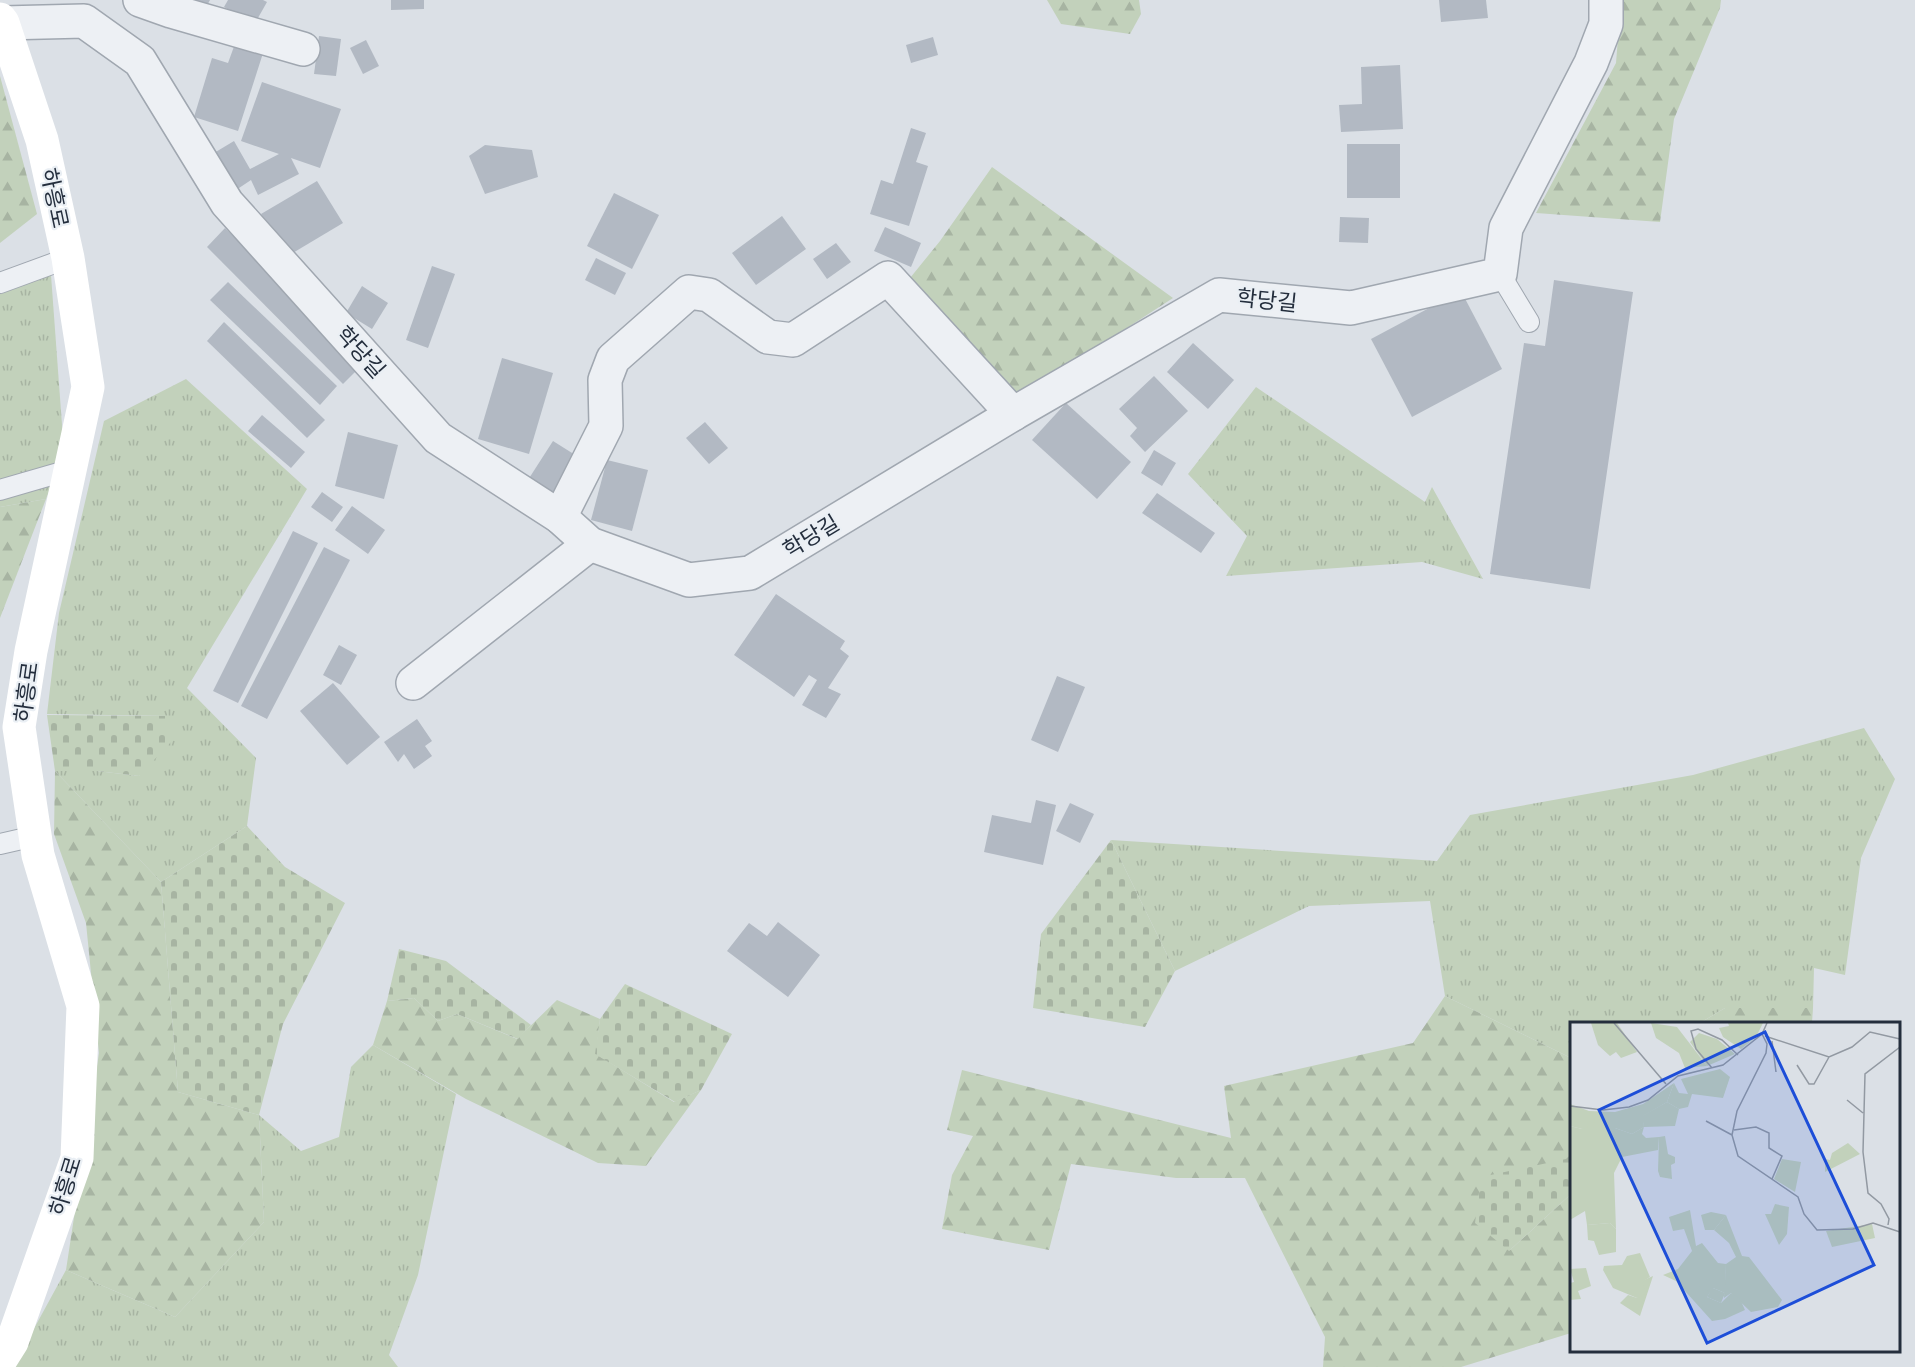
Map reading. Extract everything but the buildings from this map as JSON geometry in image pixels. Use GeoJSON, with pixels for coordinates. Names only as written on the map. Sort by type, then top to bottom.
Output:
{"type":"FeatureCollection","features":[{"type":"Feature","properties":{"kind":"street"},"geometry":{"type":"LineString","coordinates":[[2,21],[45,0]]}},
{"type":"Feature","properties":{"kind":"street"},"geometry":{"type":"LineString","coordinates":[[140,0],[303,49]]}},
{"type":"Feature","properties":{"kind":"street"},"geometry":{"type":"LineString","coordinates":[[1500,274],[1506,228],[1591,63],[1606,24],[1606,0]]}},
{"type":"Feature","properties":{"kind":"street","name":"하흥로"},"geometry":{"type":"LineString","coordinates":[[0,1361],[12,1342],[77,1158],[82,1006],[38,855],[19,727],[31,651],[88,387],[68,258],[42,140],[2,21]]}},
{"type":"Feature","properties":{"kind":"street","name":"학당길"},"geometry":{"type":"LineString","coordinates":[[2,21],[84,21],[140,61],[227,203],[438,438],[560,517],[590,544],[689,580],[750,573],[1013,414],[1219,295],[1351,308],[1500,274]]}},
{"type":"Feature","properties":{"kind":"street"},"geometry":{"type":"LineString","coordinates":[[560,517],[606,426],[605,380],[613,359],[689,292],[709,295],[768,337],[793,340],[888,278],[1013,414]]}},
{"type":"Feature","properties":{"kind":"street"},"geometry":{"type":"LineString","coordinates":[[413,683],[590,544]]}},
{"type":"Feature","properties":{"kind":"lane"},"geometry":{"type":"LineString","coordinates":[[0,283],[68,258]]}},
{"type":"Feature","properties":{"kind":"lane"},"geometry":{"type":"LineString","coordinates":[[1500,274],[1529,322]]}},
{"type":"Feature","properties":{"kind":"lane"},"geometry":{"type":"LineString","coordinates":[[0,490],[72,469]]}},
{"type":"Feature","properties":{"kind":"lane"},"geometry":{"type":"LineString","coordinates":[[0,844],[35,836]]}},
{"type":"Feature","properties":{"kind":"green space"},"geometry":{"type":"Polygon","coordinates":[[[1047,0],[1139,0],[1141,14],[1130,34],[1061,24],[1047,0]]]}},
{"type":"Feature","properties":{"kind":"green space"},"geometry":{"type":"Polygon","coordinates":[[[1621,0],[1721,0],[1720,8],[1674,119],[1660,222],[1536,213],[1616,63],[1621,0]]]}},
{"type":"Feature","properties":{"kind":"green space"},"geometry":{"type":"Polygon","coordinates":[[[0,76],[37,214],[0,243],[0,76]]]}},
{"type":"Feature","properties":{"kind":"green space"},"geometry":{"type":"Polygon","coordinates":[[[992,167],[1173,298],[1016,400],[906,283],[940,241],[992,167]]]}},
{"type":"Feature","properties":{"kind":"green space"},"geometry":{"type":"Polygon","coordinates":[[[51,275],[64,452],[46,499],[0,507],[0,294],[51,275]]]}},
{"type":"Feature","properties":{"kind":"green space"},"geometry":{"type":"Polygon","coordinates":[[[186,379],[307,489],[187,688],[256,758],[247,826],[161,882],[55,771],[97,771],[139,776],[170,716],[47,714],[59,613],[104,421],[186,379]]]}},
{"type":"Feature","properties":{"kind":"green space"},"geometry":{"type":"Polygon","coordinates":[[[1256,387],[1425,502],[1432,487],[1483,579],[1422,562],[1226,576],[1247,536],[1188,474],[1256,387]]]}},
{"type":"Feature","properties":{"kind":"green space"},"geometry":{"type":"Polygon","coordinates":[[[46,499],[0,618],[0,507],[46,499]]]}},
{"type":"Feature","properties":{"kind":"green space"},"geometry":{"type":"Polygon","coordinates":[[[47,715],[170,716],[171,742],[139,776],[97,771],[55,771],[47,715]]]}},
{"type":"Feature","properties":{"kind":"green space"},"geometry":{"type":"Polygon","coordinates":[[[1864,728],[1895,779],[1861,858],[1845,975],[1814,968],[1813,1008],[1725,1008],[1702,1022],[1570,1022],[1570,1058],[1445,996],[1430,901],[1309,906],[1175,971],[1111,840],[1437,861],[1470,815],[1693,775],[1864,728]]]}},
{"type":"Feature","properties":{"kind":"green space"},"geometry":{"type":"Polygon","coordinates":[[[55,771],[161,882],[178,1092],[259,1115],[264,1222],[175,1317],[66,1270],[99,1053],[86,923],[54,834],[55,771]]]}},
{"type":"Feature","properties":{"kind":"green space"},"geometry":{"type":"Polygon","coordinates":[[[247,826],[285,867],[345,903],[283,1024],[259,1115],[178,1092],[161,882],[247,826]]]}},
{"type":"Feature","properties":{"kind":"green space"},"geometry":{"type":"Polygon","coordinates":[[[1111,840],[1175,971],[1145,1027],[1033,1008],[1041,934],[1111,840]]]}},
{"type":"Feature","properties":{"kind":"green space"},"geometry":{"type":"Polygon","coordinates":[[[399,949],[446,961],[531,1025],[518,1039],[457,1014],[438,1021],[414,998],[387,1001],[399,949]]]}},
{"type":"Feature","properties":{"kind":"green space"},"geometry":{"type":"Polygon","coordinates":[[[625,984],[732,1034],[701,1090],[675,1102],[595,1054],[600,1019],[625,984]]]}},
{"type":"Feature","properties":{"kind":"green space"},"geometry":{"type":"Polygon","coordinates":[[[1445,996],[1570,1058],[1570,1156],[1509,1251],[1570,1195],[1570,1333],[1461,1367],[1323,1367],[1325,1337],[1245,1178],[1176,1178],[1071,1164],[1049,1250],[942,1229],[952,1175],[973,1136],[947,1130],[962,1070],[1231,1138],[1224,1086],[1413,1043],[1445,996]]]}},
{"type":"Feature","properties":{"kind":"green space"},"geometry":{"type":"Polygon","coordinates":[[[414,998],[438,1021],[457,1014],[517,1039],[557,1000],[600,1019],[596,1054],[674,1102],[701,1090],[646,1166],[598,1163],[466,1099],[373,1045],[387,1001],[414,998]]]}},
{"type":"Feature","properties":{"kind":"green space"},"geometry":{"type":"Polygon","coordinates":[[[1725,1008],[1813,1008],[1812,1022],[1702,1022],[1725,1008]]]}},
{"type":"Feature","properties":{"kind":"green space"},"geometry":{"type":"Polygon","coordinates":[[[373,1045],[456,1094],[418,1275],[389,1355],[398,1367],[13,1367],[66,1270],[175,1317],[264,1222],[259,1115],[301,1151],[339,1137],[351,1067],[373,1045]]]}},
{"type":"Feature","properties":{"kind":"green space"},"geometry":{"type":"Polygon","coordinates":[[[1570,1155],[1570,1195],[1509,1251],[1475,1223],[1481,1177],[1566,1159],[1570,1155]]]}}]}
